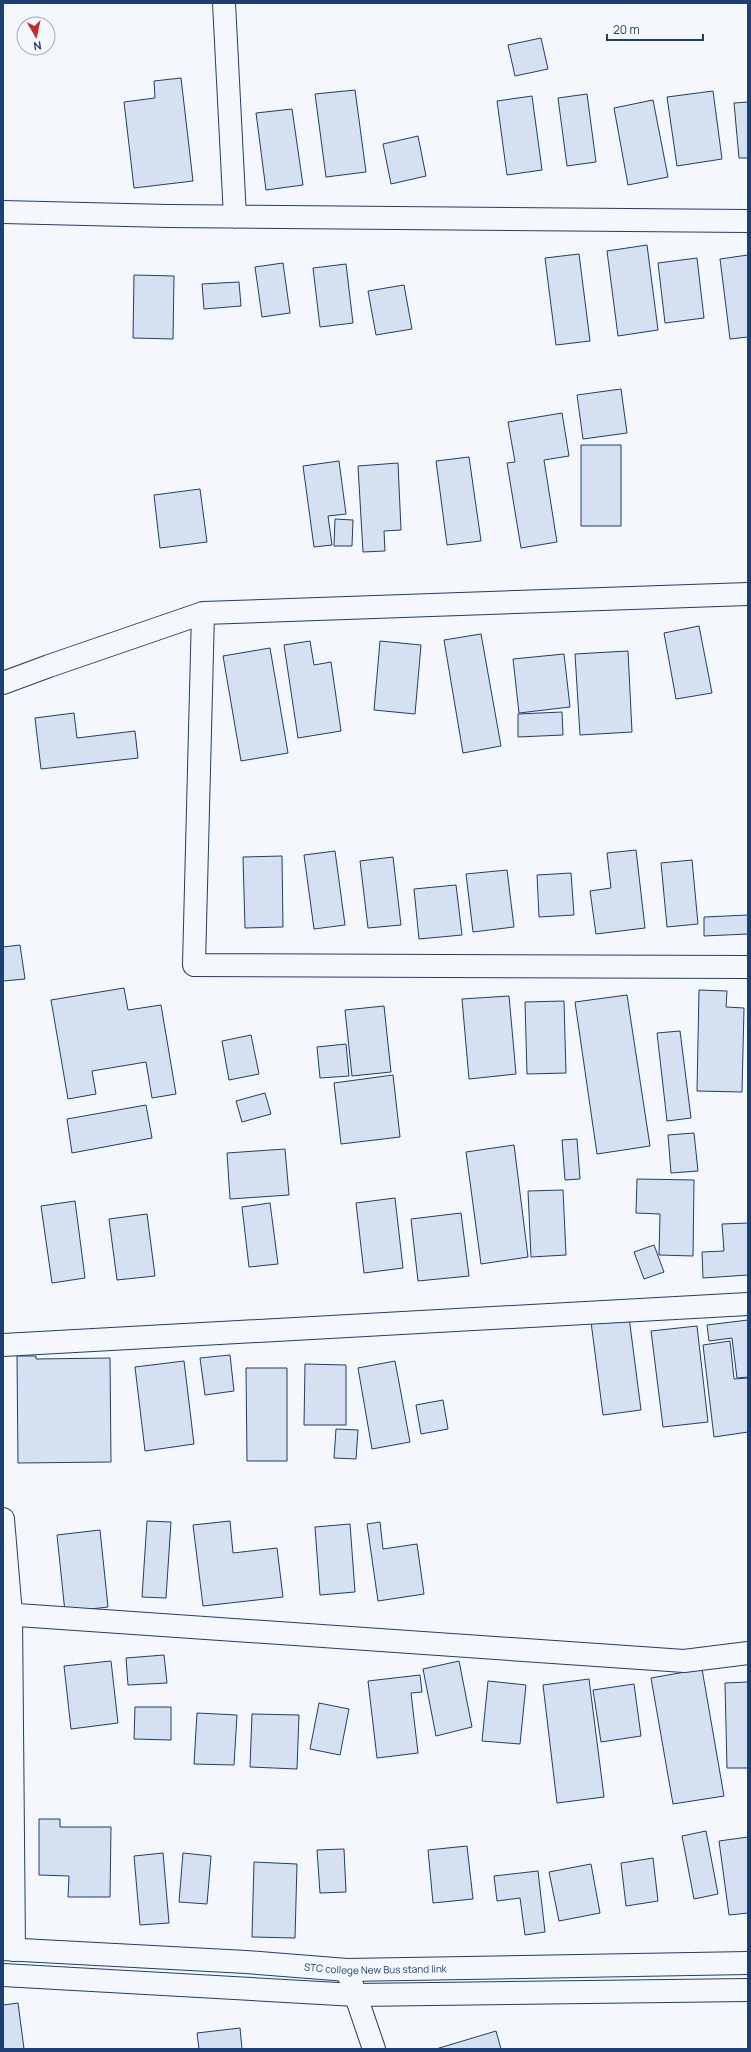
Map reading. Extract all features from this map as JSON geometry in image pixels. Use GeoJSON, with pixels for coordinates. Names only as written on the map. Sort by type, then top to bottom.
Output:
{"type":"FeatureCollection","features":[{"type":"Feature","properties":{"kind":"street"},"geometry":{"type":"LineString","coordinates":[[224,3],[235,217]]}},
{"type":"Feature","properties":{"kind":"street"},"geometry":{"type":"LineString","coordinates":[[3,212],[235,217],[748,221]]}},
{"type":"Feature","properties":{"kind":"street"},"geometry":{"type":"LineString","coordinates":[[3,684],[49,666],[203,613],[748,594]]}},
{"type":"Feature","properties":{"kind":"street"},"geometry":{"type":"LineString","coordinates":[[203,613],[194,965],[748,967]]}},
{"type":"Feature","properties":{"kind":"street"},"geometry":{"type":"LineString","coordinates":[[3,1346],[748,1304]]}},
{"type":"Feature","properties":{"kind":"street"},"geometry":{"type":"LineString","coordinates":[[3,1519],[7,1614],[8,1949]]}},
{"type":"Feature","properties":{"kind":"street"},"geometry":{"type":"LineString","coordinates":[[7,1614],[684,1661],[748,1653]]}},
{"type":"Feature","properties":{"kind":"street","name":"STC college New Bus stand link"},"geometry":{"type":"LineString","coordinates":[[8,1949],[246,1962],[347,1970],[748,1963]]}},
{"type":"Feature","properties":{"kind":"street"},"geometry":{"type":"LineString","coordinates":[[347,1970],[374,2049]]}},
{"type":"Feature","properties":{"kind":"street"},"geometry":{"type":"LineString","coordinates":[[3,1975],[356,1995],[748,1990]]}},
{"type":"Feature","properties":{"kind":"building"},"geometry":{"type":"Polygon","coordinates":[[[541,38],[548,69],[515,76],[508,45],[541,38]]]}},
{"type":"Feature","properties":{"kind":"building"},"geometry":{"type":"Polygon","coordinates":[[[181,78],[193,181],[134,188],[124,102],[155,98],[154,81],[181,78]]]}},
{"type":"Feature","properties":{"kind":"building"},"geometry":{"type":"Polygon","coordinates":[[[355,90],[366,172],[326,177],[315,94],[355,90]]]}},
{"type":"Feature","properties":{"kind":"building"},"geometry":{"type":"Polygon","coordinates":[[[713,91],[722,159],[677,166],[667,97],[713,91]]]}},
{"type":"Feature","properties":{"kind":"building"},"geometry":{"type":"Polygon","coordinates":[[[587,94],[596,162],[567,166],[558,98],[587,94]]]}},
{"type":"Feature","properties":{"kind":"building"},"geometry":{"type":"Polygon","coordinates":[[[532,96],[542,170],[507,175],[497,101],[532,96]]]}},
{"type":"Feature","properties":{"kind":"building"},"geometry":{"type":"Polygon","coordinates":[[[653,100],[668,177],[628,185],[614,108],[653,100]]]}},
{"type":"Feature","properties":{"kind":"building"},"geometry":{"type":"Polygon","coordinates":[[[748,102],[748,158],[739,158],[734,103],[748,102]]]}},
{"type":"Feature","properties":{"kind":"building"},"geometry":{"type":"Polygon","coordinates":[[[292,109],[303,185],[266,190],[256,113],[292,109]]]}},
{"type":"Feature","properties":{"kind":"building"},"geometry":{"type":"Polygon","coordinates":[[[418,136],[426,176],[391,184],[383,144],[418,136]]]}},
{"type":"Feature","properties":{"kind":"building"},"geometry":{"type":"Polygon","coordinates":[[[647,245],[658,330],[618,336],[607,251],[647,245]]]}},
{"type":"Feature","properties":{"kind":"building"},"geometry":{"type":"Polygon","coordinates":[[[579,254],[590,341],[556,345],[545,258],[579,254]]]}},
{"type":"Feature","properties":{"kind":"building"},"geometry":{"type":"Polygon","coordinates":[[[748,255],[748,337],[730,339],[720,259],[748,255]]]}},
{"type":"Feature","properties":{"kind":"building"},"geometry":{"type":"Polygon","coordinates":[[[697,258],[704,318],[665,323],[658,263],[697,258]]]}},
{"type":"Feature","properties":{"kind":"building"},"geometry":{"type":"Polygon","coordinates":[[[283,263],[290,313],[262,317],[255,267],[283,263]]]}},
{"type":"Feature","properties":{"kind":"building"},"geometry":{"type":"Polygon","coordinates":[[[346,264],[353,323],[320,327],[313,268],[346,264]]]}},
{"type":"Feature","properties":{"kind":"building"},"geometry":{"type":"Polygon","coordinates":[[[134,275],[174,276],[173,339],[133,338],[134,275]]]}},
{"type":"Feature","properties":{"kind":"building"},"geometry":{"type":"Polygon","coordinates":[[[239,282],[241,306],[204,309],[202,284],[239,282]]]}},
{"type":"Feature","properties":{"kind":"building"},"geometry":{"type":"Polygon","coordinates":[[[404,285],[412,329],[376,335],[368,291],[404,285]]]}},
{"type":"Feature","properties":{"kind":"building"},"geometry":{"type":"Polygon","coordinates":[[[621,389],[627,433],[583,439],[577,395],[621,389]]]}},
{"type":"Feature","properties":{"kind":"building"},"geometry":{"type":"Polygon","coordinates":[[[562,413],[569,456],[544,460],[557,542],[521,548],[507,463],[515,462],[508,422],[562,413]]]}},
{"type":"Feature","properties":{"kind":"building"},"geometry":{"type":"Polygon","coordinates":[[[581,445],[621,445],[621,526],[581,526],[581,445]]]}},
{"type":"Feature","properties":{"kind":"building"},"geometry":{"type":"Polygon","coordinates":[[[469,457],[481,541],[447,545],[436,461],[469,457]]]}},
{"type":"Feature","properties":{"kind":"building"},"geometry":{"type":"Polygon","coordinates":[[[339,461],[346,514],[328,516],[332,545],[314,547],[303,466],[339,461]]]}},
{"type":"Feature","properties":{"kind":"building"},"geometry":{"type":"Polygon","coordinates":[[[398,463],[401,530],[384,531],[385,551],[363,552],[358,466],[398,463]]]}},
{"type":"Feature","properties":{"kind":"building"},"geometry":{"type":"Polygon","coordinates":[[[200,489],[207,542],[160,548],[154,495],[200,489]]]}},
{"type":"Feature","properties":{"kind":"building"},"geometry":{"type":"Polygon","coordinates":[[[335,519],[353,520],[352,546],[334,546],[335,519]]]}},
{"type":"Feature","properties":{"kind":"building"},"geometry":{"type":"Polygon","coordinates":[[[699,626],[712,693],[676,699],[664,633],[699,626]]]}},
{"type":"Feature","properties":{"kind":"building"},"geometry":{"type":"Polygon","coordinates":[[[481,634],[501,746],[463,753],[444,640],[481,634]]]}},
{"type":"Feature","properties":{"kind":"building"},"geometry":{"type":"Polygon","coordinates":[[[310,641],[314,665],[331,662],[341,731],[298,738],[284,645],[310,641]]]}},
{"type":"Feature","properties":{"kind":"building"},"geometry":{"type":"Polygon","coordinates":[[[380,641],[421,645],[415,714],[374,710],[380,641]]]}},
{"type":"Feature","properties":{"kind":"building"},"geometry":{"type":"Polygon","coordinates":[[[270,648],[288,753],[241,761],[223,656],[270,648]]]}},
{"type":"Feature","properties":{"kind":"building"},"geometry":{"type":"Polygon","coordinates":[[[628,651],[632,732],[580,735],[575,654],[628,651]]]}},
{"type":"Feature","properties":{"kind":"building"},"geometry":{"type":"Polygon","coordinates":[[[564,654],[570,707],[519,713],[513,659],[564,654]]]}},
{"type":"Feature","properties":{"kind":"building"},"geometry":{"type":"Polygon","coordinates":[[[562,712],[563,735],[518,737],[518,714],[562,712]]]}},
{"type":"Feature","properties":{"kind":"building"},"geometry":{"type":"Polygon","coordinates":[[[74,713],[77,738],[135,731],[138,758],[41,769],[35,718],[74,713]]]}},
{"type":"Feature","properties":{"kind":"building"},"geometry":{"type":"Polygon","coordinates":[[[636,850],[645,928],[596,934],[590,891],[611,888],[607,853],[636,850]]]}},
{"type":"Feature","properties":{"kind":"building"},"geometry":{"type":"Polygon","coordinates":[[[335,851],[345,925],[314,929],[304,855],[335,851]]]}},
{"type":"Feature","properties":{"kind":"building"},"geometry":{"type":"Polygon","coordinates":[[[282,856],[283,927],[245,928],[243,857],[282,856]]]}},
{"type":"Feature","properties":{"kind":"building"},"geometry":{"type":"Polygon","coordinates":[[[393,857],[401,925],[368,928],[360,861],[393,857]]]}},
{"type":"Feature","properties":{"kind":"building"},"geometry":{"type":"Polygon","coordinates":[[[692,860],[698,924],[667,927],[661,863],[692,860]]]}},
{"type":"Feature","properties":{"kind":"building"},"geometry":{"type":"Polygon","coordinates":[[[507,870],[514,927],[473,932],[466,874],[507,870]]]}},
{"type":"Feature","properties":{"kind":"building"},"geometry":{"type":"Polygon","coordinates":[[[571,873],[574,915],[539,917],[537,875],[571,873]]]}},
{"type":"Feature","properties":{"kind":"building"},"geometry":{"type":"Polygon","coordinates":[[[456,885],[462,935],[419,939],[414,889],[456,885]]]}},
{"type":"Feature","properties":{"kind":"building"},"geometry":{"type":"Polygon","coordinates":[[[748,915],[748,934],[704,936],[704,917],[748,915]]]}},
{"type":"Feature","properties":{"kind":"building"},"geometry":{"type":"Polygon","coordinates":[[[20,945],[25,979],[3,981],[3,947],[20,945]]]}},
{"type":"Feature","properties":{"kind":"building"},"geometry":{"type":"Polygon","coordinates":[[[124,988],[128,1010],[161,1005],[176,1094],[152,1098],[146,1062],[92,1071],[96,1094],[68,1099],[51,1000],[124,988]]]}},
{"type":"Feature","properties":{"kind":"building"},"geometry":{"type":"Polygon","coordinates":[[[699,990],[727,991],[726,1007],[744,1008],[742,1092],[697,1091],[699,990]]]}},
{"type":"Feature","properties":{"kind":"building"},"geometry":{"type":"Polygon","coordinates":[[[627,995],[650,1146],[597,1154],[575,1002],[627,995]]]}},
{"type":"Feature","properties":{"kind":"building"},"geometry":{"type":"Polygon","coordinates":[[[509,996],[516,1074],[469,1079],[462,999],[509,996]]]}},
{"type":"Feature","properties":{"kind":"building"},"geometry":{"type":"Polygon","coordinates":[[[564,1001],[566,1073],[527,1074],[525,1002],[564,1001]]]}},
{"type":"Feature","properties":{"kind":"building"},"geometry":{"type":"Polygon","coordinates":[[[384,1006],[391,1072],[352,1076],[345,1010],[384,1006]]]}},
{"type":"Feature","properties":{"kind":"building"},"geometry":{"type":"Polygon","coordinates":[[[680,1031],[691,1118],[667,1121],[657,1033],[680,1031]]]}},
{"type":"Feature","properties":{"kind":"building"},"geometry":{"type":"Polygon","coordinates":[[[251,1035],[259,1074],[229,1080],[222,1041],[251,1035]]]}},
{"type":"Feature","properties":{"kind":"building"},"geometry":{"type":"Polygon","coordinates":[[[346,1044],[349,1076],[320,1078],[317,1047],[346,1044]]]}},
{"type":"Feature","properties":{"kind":"building"},"geometry":{"type":"Polygon","coordinates":[[[393,1075],[400,1137],[341,1144],[334,1083],[393,1075]]]}},
{"type":"Feature","properties":{"kind":"building"},"geometry":{"type":"Polygon","coordinates":[[[265,1093],[271,1114],[242,1122],[236,1101],[265,1093]]]}},
{"type":"Feature","properties":{"kind":"building"},"geometry":{"type":"Polygon","coordinates":[[[146,1105],[152,1138],[72,1153],[67,1119],[146,1105]]]}},
{"type":"Feature","properties":{"kind":"building"},"geometry":{"type":"Polygon","coordinates":[[[694,1133],[698,1171],[671,1173],[668,1135],[694,1133]]]}},
{"type":"Feature","properties":{"kind":"building"},"geometry":{"type":"Polygon","coordinates":[[[577,1139],[580,1179],[565,1180],[562,1140],[577,1139]]]}},
{"type":"Feature","properties":{"kind":"building"},"geometry":{"type":"Polygon","coordinates":[[[514,1145],[528,1257],[481,1264],[466,1152],[514,1145]]]}},
{"type":"Feature","properties":{"kind":"building"},"geometry":{"type":"Polygon","coordinates":[[[285,1149],[289,1195],[230,1199],[227,1153],[285,1149]]]}},
{"type":"Feature","properties":{"kind":"building"},"geometry":{"type":"Polygon","coordinates":[[[637,1179],[694,1180],[693,1256],[659,1255],[660,1214],[636,1213],[637,1179]]]}},
{"type":"Feature","properties":{"kind":"building"},"geometry":{"type":"Polygon","coordinates":[[[563,1190],[566,1255],[531,1257],[528,1191],[563,1190]]]}},
{"type":"Feature","properties":{"kind":"building"},"geometry":{"type":"Polygon","coordinates":[[[395,1198],[403,1268],[364,1273],[356,1203],[395,1198]]]}},
{"type":"Feature","properties":{"kind":"building"},"geometry":{"type":"Polygon","coordinates":[[[75,1201],[85,1278],[52,1283],[41,1206],[75,1201]]]}},
{"type":"Feature","properties":{"kind":"building"},"geometry":{"type":"Polygon","coordinates":[[[270,1203],[278,1264],[249,1267],[242,1207],[270,1203]]]}},
{"type":"Feature","properties":{"kind":"building"},"geometry":{"type":"Polygon","coordinates":[[[461,1213],[469,1276],[418,1281],[411,1219],[461,1213]]]}},
{"type":"Feature","properties":{"kind":"building"},"geometry":{"type":"Polygon","coordinates":[[[147,1214],[155,1276],[117,1280],[109,1219],[147,1214]]]}},
{"type":"Feature","properties":{"kind":"building"},"geometry":{"type":"Polygon","coordinates":[[[748,1223],[748,1275],[703,1278],[702,1252],[724,1251],[722,1224],[748,1223]]]}},
{"type":"Feature","properties":{"kind":"building"},"geometry":{"type":"Polygon","coordinates":[[[654,1245],[664,1272],[644,1279],[634,1252],[654,1245]]]}},
{"type":"Feature","properties":{"kind":"building"},"geometry":{"type":"Polygon","coordinates":[[[629,1317],[641,1410],[603,1415],[591,1322],[629,1317]]]}},
{"type":"Feature","properties":{"kind":"building"},"geometry":{"type":"Polygon","coordinates":[[[748,1320],[748,1377],[737,1378],[732,1338],[709,1341],[707,1325],[748,1320]]]}},
{"type":"Feature","properties":{"kind":"building"},"geometry":{"type":"Polygon","coordinates":[[[697,1326],[708,1422],[663,1427],[651,1331],[697,1326]]]}},
{"type":"Feature","properties":{"kind":"building"},"geometry":{"type":"Polygon","coordinates":[[[730,1341],[734,1379],[748,1378],[748,1432],[714,1437],[703,1345],[730,1341]]]}},
{"type":"Feature","properties":{"kind":"building"},"geometry":{"type":"Polygon","coordinates":[[[230,1355],[234,1391],[205,1395],[200,1358],[230,1355]]]}},
{"type":"Feature","properties":{"kind":"building"},"geometry":{"type":"Polygon","coordinates":[[[17,1356],[36,1356],[36,1359],[110,1358],[111,1462],[18,1463],[17,1356]]]}},
{"type":"Feature","properties":{"kind":"building"},"geometry":{"type":"Polygon","coordinates":[[[184,1361],[194,1444],[145,1451],[135,1367],[184,1361]]]}},
{"type":"Feature","properties":{"kind":"building"},"geometry":{"type":"Polygon","coordinates":[[[395,1361],[410,1442],[372,1449],[358,1368],[395,1361]]]}},
{"type":"Feature","properties":{"kind":"building"},"geometry":{"type":"Polygon","coordinates":[[[305,1364],[346,1365],[346,1425],[304,1425],[305,1364]]]}},
{"type":"Feature","properties":{"kind":"building"},"geometry":{"type":"Polygon","coordinates":[[[246,1368],[287,1368],[287,1461],[247,1461],[246,1368]]]}},
{"type":"Feature","properties":{"kind":"building"},"geometry":{"type":"Polygon","coordinates":[[[443,1400],[448,1429],[421,1434],[416,1405],[443,1400]]]}},
{"type":"Feature","properties":{"kind":"building"},"geometry":{"type":"Polygon","coordinates":[[[336,1429],[358,1430],[356,1459],[334,1458],[336,1429]]]}},
{"type":"Feature","properties":{"kind":"building"},"geometry":{"type":"Polygon","coordinates":[[[147,1521],[171,1522],[166,1598],[142,1597],[147,1521]]]}},
{"type":"Feature","properties":{"kind":"building"},"geometry":{"type":"Polygon","coordinates":[[[230,1521],[233,1553],[277,1548],[283,1597],[203,1606],[193,1525],[230,1521]]]}},
{"type":"Feature","properties":{"kind":"building"},"geometry":{"type":"Polygon","coordinates":[[[380,1522],[383,1549],[417,1544],[424,1594],[378,1601],[367,1524],[380,1522]]]}},
{"type":"Feature","properties":{"kind":"building"},"geometry":{"type":"Polygon","coordinates":[[[350,1524],[355,1592],[320,1595],[315,1527],[350,1524]]]}},
{"type":"Feature","properties":{"kind":"building"},"geometry":{"type":"Polygon","coordinates":[[[100,1530],[108,1607],[65,1612],[57,1535],[100,1530]]]}},
{"type":"Feature","properties":{"kind":"building"},"geometry":{"type":"Polygon","coordinates":[[[164,1655],[167,1683],[128,1685],[126,1658],[164,1655]]]}},
{"type":"Feature","properties":{"kind":"building"},"geometry":{"type":"Polygon","coordinates":[[[111,1661],[118,1723],[71,1729],[64,1666],[111,1661]]]}},
{"type":"Feature","properties":{"kind":"building"},"geometry":{"type":"Polygon","coordinates":[[[459,1661],[472,1727],[436,1736],[423,1669],[459,1661]]]}},
{"type":"Feature","properties":{"kind":"building"},"geometry":{"type":"Polygon","coordinates":[[[702,1669],[724,1796],[673,1804],[651,1678],[702,1669]]]}},
{"type":"Feature","properties":{"kind":"building"},"geometry":{"type":"Polygon","coordinates":[[[420,1675],[422,1692],[411,1693],[418,1753],[377,1758],[368,1681],[420,1675]]]}},
{"type":"Feature","properties":{"kind":"building"},"geometry":{"type":"Polygon","coordinates":[[[589,1679],[604,1797],[557,1803],[543,1685],[589,1679]]]}},
{"type":"Feature","properties":{"kind":"building"},"geometry":{"type":"Polygon","coordinates":[[[488,1681],[526,1685],[520,1744],[482,1741],[488,1681]]]}},
{"type":"Feature","properties":{"kind":"building"},"geometry":{"type":"Polygon","coordinates":[[[748,1682],[748,1768],[727,1768],[725,1683],[748,1682]]]}},
{"type":"Feature","properties":{"kind":"building"},"geometry":{"type":"Polygon","coordinates":[[[634,1684],[641,1736],[601,1742],[593,1690],[634,1684]]]}},
{"type":"Feature","properties":{"kind":"building"},"geometry":{"type":"Polygon","coordinates":[[[319,1703],[349,1709],[340,1755],[310,1749],[319,1703]]]}},
{"type":"Feature","properties":{"kind":"building"},"geometry":{"type":"Polygon","coordinates":[[[135,1707],[171,1707],[171,1740],[134,1739],[135,1707]]]}},
{"type":"Feature","properties":{"kind":"building"},"geometry":{"type":"Polygon","coordinates":[[[197,1713],[237,1715],[234,1765],[194,1764],[197,1713]]]}},
{"type":"Feature","properties":{"kind":"building"},"geometry":{"type":"Polygon","coordinates":[[[252,1714],[299,1715],[297,1769],[250,1767],[252,1714]]]}},
{"type":"Feature","properties":{"kind":"building"},"geometry":{"type":"Polygon","coordinates":[[[39,1819],[60,1819],[60,1827],[111,1827],[110,1897],[68,1897],[69,1876],[39,1875],[39,1819]]]}},
{"type":"Feature","properties":{"kind":"building"},"geometry":{"type":"Polygon","coordinates":[[[706,1831],[718,1894],[694,1899],[682,1836],[706,1831]]]}},
{"type":"Feature","properties":{"kind":"building"},"geometry":{"type":"Polygon","coordinates":[[[748,1837],[748,1913],[729,1915],[719,1841],[748,1837]]]}},
{"type":"Feature","properties":{"kind":"building"},"geometry":{"type":"Polygon","coordinates":[[[467,1846],[473,1899],[433,1903],[428,1850],[467,1846]]]}},
{"type":"Feature","properties":{"kind":"building"},"geometry":{"type":"Polygon","coordinates":[[[344,1849],[346,1892],[320,1893],[317,1850],[344,1849]]]}},
{"type":"Feature","properties":{"kind":"building"},"geometry":{"type":"Polygon","coordinates":[[[163,1853],[169,1923],[140,1925],[134,1856],[163,1853]]]}},
{"type":"Feature","properties":{"kind":"building"},"geometry":{"type":"Polygon","coordinates":[[[183,1853],[211,1856],[207,1904],[179,1902],[183,1853]]]}},
{"type":"Feature","properties":{"kind":"building"},"geometry":{"type":"Polygon","coordinates":[[[653,1858],[658,1901],[626,1906],[621,1863],[653,1858]]]}},
{"type":"Feature","properties":{"kind":"building"},"geometry":{"type":"Polygon","coordinates":[[[254,1862],[297,1864],[295,1938],[252,1937],[254,1862]]]}},
{"type":"Feature","properties":{"kind":"building"},"geometry":{"type":"Polygon","coordinates":[[[591,1864],[600,1913],[559,1921],[549,1872],[591,1864]]]}},
{"type":"Feature","properties":{"kind":"building"},"geometry":{"type":"Polygon","coordinates":[[[538,1871],[545,1932],[525,1935],[520,1898],[497,1901],[494,1876],[538,1871]]]}},
{"type":"Feature","properties":{"kind":"building"},"geometry":{"type":"Polygon","coordinates":[[[18,2003],[24,2049],[3,2049],[3,2005],[18,2003]]]}},
{"type":"Feature","properties":{"kind":"building"},"geometry":{"type":"Polygon","coordinates":[[[240,2028],[242,2049],[199,2049],[197,2033],[240,2028]]]}},
{"type":"Feature","properties":{"kind":"building"},"geometry":{"type":"Polygon","coordinates":[[[496,2031],[501,2049],[436,2049],[496,2031]]]}}]}
